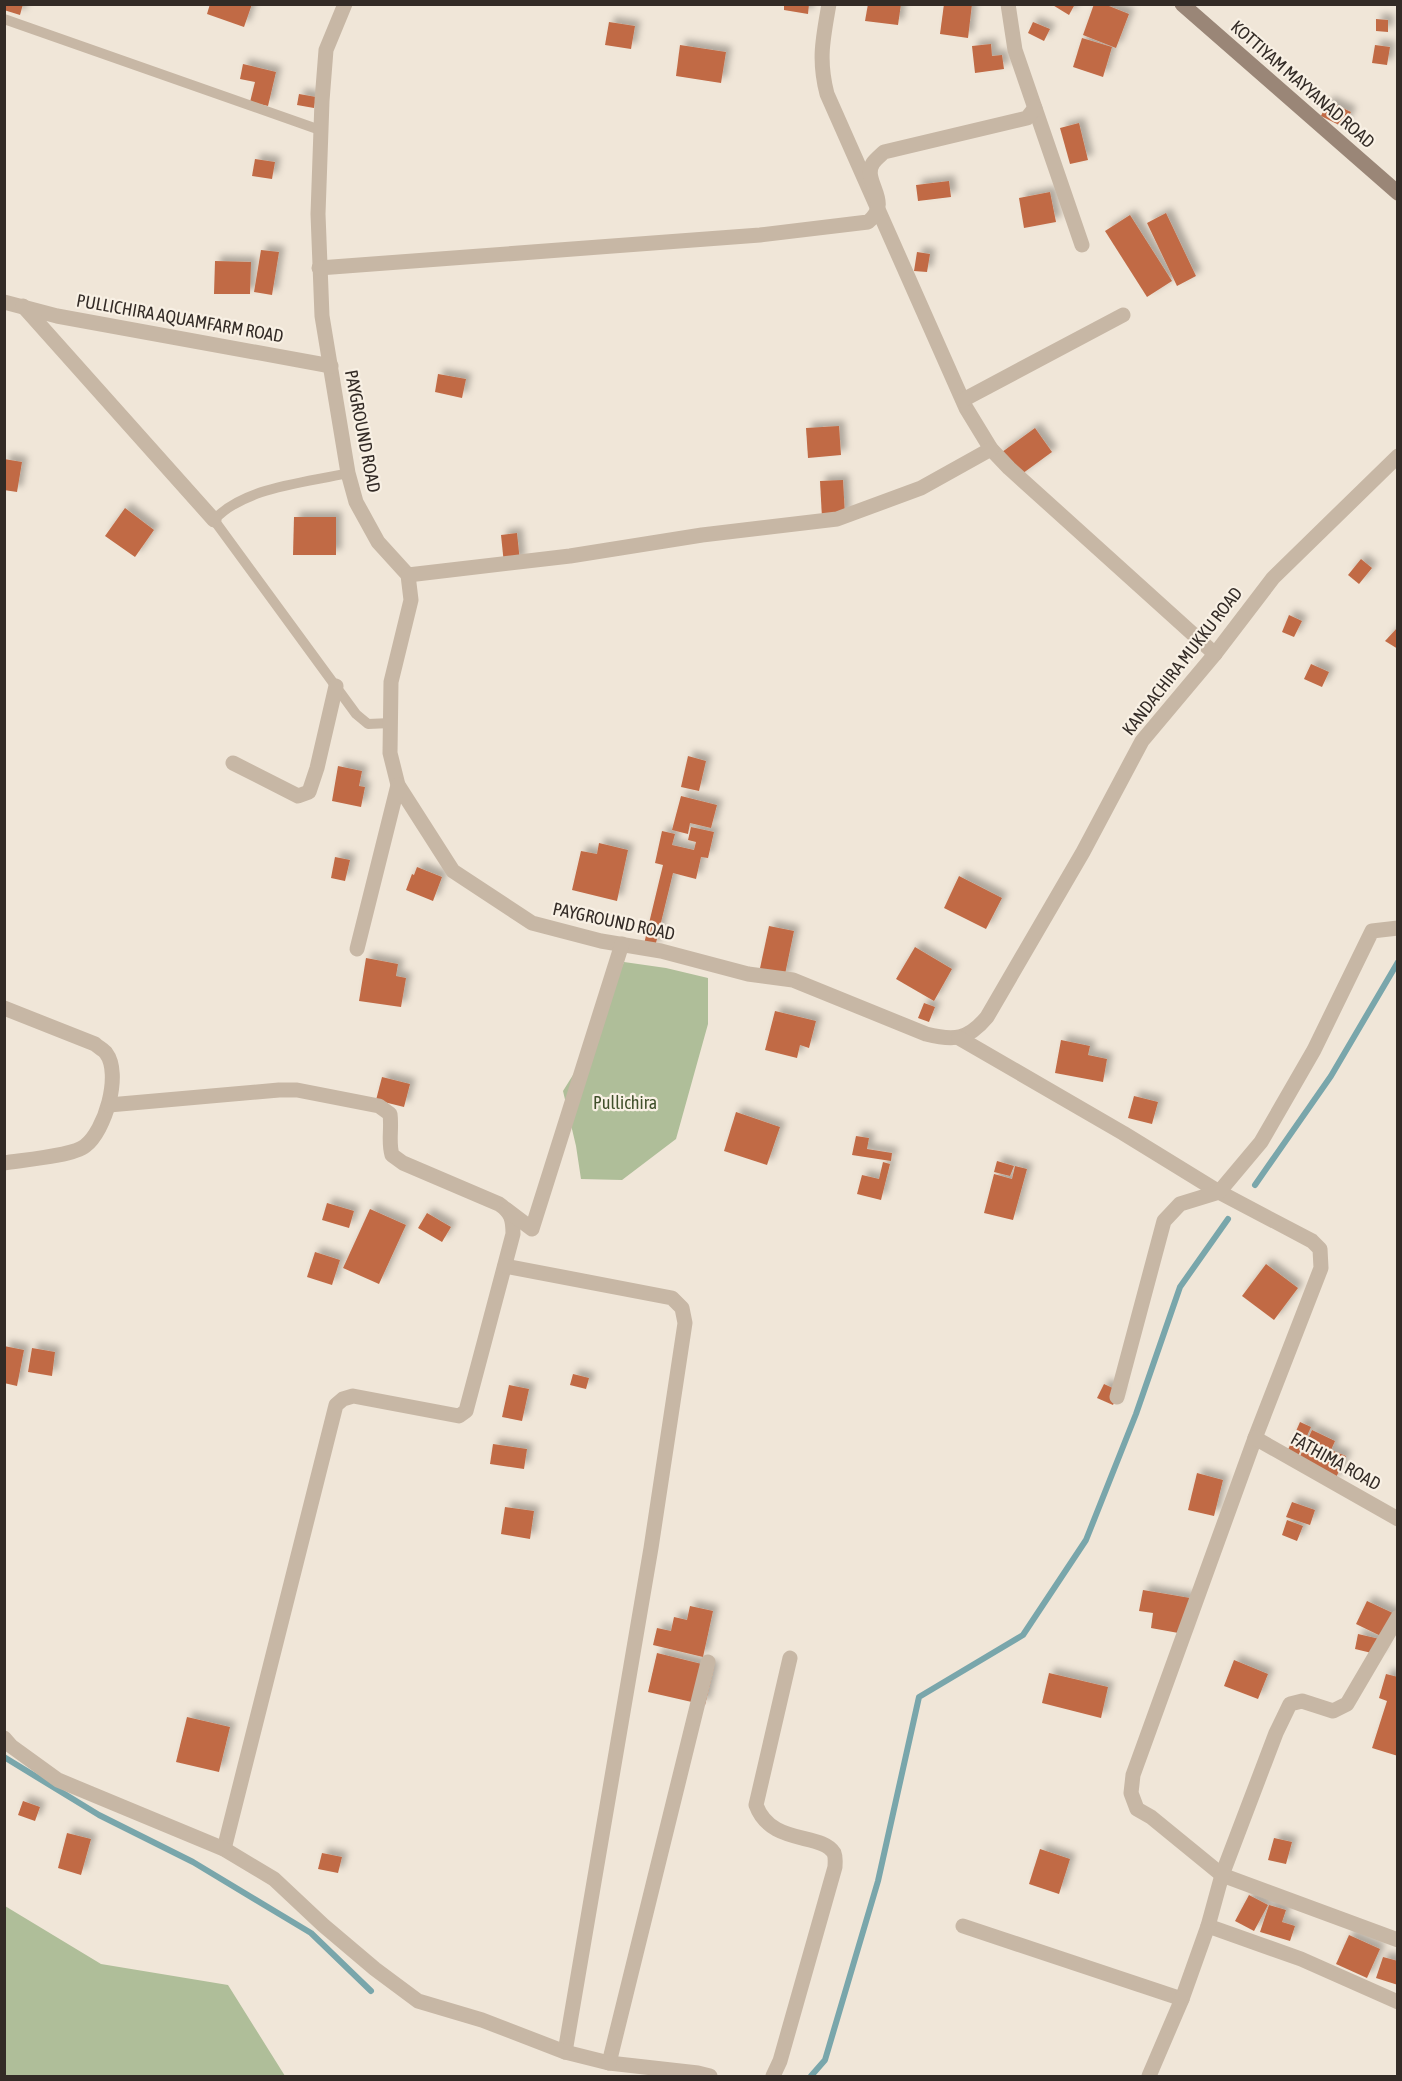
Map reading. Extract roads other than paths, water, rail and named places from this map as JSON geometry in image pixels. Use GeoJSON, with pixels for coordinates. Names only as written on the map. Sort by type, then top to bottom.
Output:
{"type":"FeatureCollection","features":[{"type":"Feature","properties":{"kind":"main road","name":"KOTTIYAM MAYYANAD ROAD"},"geometry":{"type":"LineString","coordinates":[[1182,4],[1398,193]]}},
{"type":"Feature","properties":{"kind":"street","name":"PAYGROUND ROAD"},"geometry":{"type":"LineString","coordinates":[[345,4],[326,50],[320,130],[318,214],[322,316],[348,473],[356,502],[378,542],[408,575],[411,600],[391,682],[390,753],[398,785],[453,871],[532,923],[662,951],[748,974],[793,980],[926,1034],[944,1038],[959,1038]]}},
{"type":"Feature","properties":{"kind":"street"},"geometry":{"type":"LineString","coordinates":[[829,4],[821,52],[821,73],[827,94],[963,400],[991,449],[1009,468],[1215,654]]}},
{"type":"Feature","properties":{"kind":"street"},"geometry":{"type":"LineString","coordinates":[[1008,4],[1015,50],[1082,245]]}},
{"type":"Feature","properties":{"kind":"street"},"geometry":{"type":"LineString","coordinates":[[319,268],[760,235],[868,222],[874,218],[878,210],[879,199],[870,170],[884,152],[1027,118],[1035,108]]}},
{"type":"Feature","properties":{"kind":"street","name":"PULLICHIRA AQUAMFARM ROAD"},"geometry":{"type":"LineString","coordinates":[[4,302],[57,316],[331,366]]}},
{"type":"Feature","properties":{"kind":"street"},"geometry":{"type":"LineString","coordinates":[[23,306],[214,520]]}},
{"type":"Feature","properties":{"kind":"street"},"geometry":{"type":"LineString","coordinates":[[963,400],[1123,315]]}},
{"type":"Feature","properties":{"kind":"street"},"geometry":{"type":"LineString","coordinates":[[408,575],[570,556],[702,535],[837,519],[921,488],[991,449]]}},
{"type":"Feature","properties":{"kind":"street","name":"KANDACHIRA MUKKU ROAD"},"geometry":{"type":"LineString","coordinates":[[959,1038],[977,1029],[987,1017],[1083,852],[1142,741],[1215,654],[1273,578],[1398,456]]}},
{"type":"Feature","properties":{"kind":"street"},"geometry":{"type":"LineString","coordinates":[[233,763],[298,796],[309,792],[317,768],[336,686]]}},
{"type":"Feature","properties":{"kind":"street"},"geometry":{"type":"LineString","coordinates":[[357,949],[398,785]]}},
{"type":"Feature","properties":{"kind":"street"},"geometry":{"type":"LineString","coordinates":[[1117,1397],[1164,1221],[1180,1204],[1219,1192],[1261,1142],[1314,1050],[1372,931],[1398,928]]}},
{"type":"Feature","properties":{"kind":"street"},"geometry":{"type":"LineString","coordinates":[[109,1105],[297,1090],[379,1106],[390,1114],[389,1144],[392,1155],[403,1163],[499,1204],[532,1229],[622,944]]}},
{"type":"Feature","properties":{"kind":"street"},"geometry":{"type":"LineString","coordinates":[[4,1008],[95,1044],[106,1053],[113,1071],[109,1105],[86,1146],[75,1151],[4,1162]]}},
{"type":"Feature","properties":{"kind":"street"},"geometry":{"type":"LineString","coordinates":[[959,1038],[1123,1133],[1219,1192],[1312,1240],[1320,1249],[1322,1268],[1255,1438],[1137,1764],[1131,1793],[1137,1809],[1222,1875],[1398,1940]]}},
{"type":"Feature","properties":{"kind":"street"},"geometry":{"type":"LineString","coordinates":[[224,1849],[336,1405],[352,1396],[459,1416],[466,1411],[513,1234],[513,1220],[507,1210]]}},
{"type":"Feature","properties":{"kind":"street"},"geometry":{"type":"LineString","coordinates":[[505,1266],[672,1298],[682,1308],[685,1323],[651,1548],[565,2052]]}},
{"type":"Feature","properties":{"kind":"street","name":"FATHIMA ROAD"},"geometry":{"type":"LineString","coordinates":[[1255,1438],[1398,1519]]}},
{"type":"Feature","properties":{"kind":"street"},"geometry":{"type":"LineString","coordinates":[[1149,2076],[1182,1999],[1208,1926],[1222,1875],[1276,1733],[1290,1704],[1302,1701],[1333,1711],[1347,1704],[1398,1617]]}},
{"type":"Feature","properties":{"kind":"street"},"geometry":{"type":"LineString","coordinates":[[773,2076],[780,2061],[836,1858],[833,1851],[823,1845],[771,1827],[759,1813],[756,1805],[790,1658]]}},
{"type":"Feature","properties":{"kind":"street"},"geometry":{"type":"LineString","coordinates":[[609,2063],[708,1662]]}},
{"type":"Feature","properties":{"kind":"street"},"geometry":{"type":"LineString","coordinates":[[4,1738],[11,1746],[58,1780],[224,1849],[274,1879],[340,1940],[418,2001],[482,2020],[565,2052],[609,2063],[710,2076]]}},
{"type":"Feature","properties":{"kind":"street"},"geometry":{"type":"LineString","coordinates":[[963,1926],[1182,1999]]}},
{"type":"Feature","properties":{"kind":"street"},"geometry":{"type":"LineString","coordinates":[[1208,1926],[1301,1959],[1398,2001]]}},
{"type":"Feature","properties":{"kind":"lane"},"geometry":{"type":"LineString","coordinates":[[4,19],[320,130]]}},
{"type":"Feature","properties":{"kind":"lane"},"geometry":{"type":"LineString","coordinates":[[348,473],[250,495],[223,509],[214,520],[356,714],[368,724],[390,723]]}},
{"type":"Feature","properties":{"kind":"waterway"},"geometry":{"type":"LineString","coordinates":[[1255,1185],[1331,1076],[1398,962]]}},
{"type":"Feature","properties":{"kind":"waterway"},"geometry":{"type":"LineString","coordinates":[[811,2076],[825,2060],[878,1881],[919,1697],[1023,1635],[1086,1540],[1136,1414],[1180,1287],[1228,1219]]}},
{"type":"Feature","properties":{"kind":"waterway"},"geometry":{"type":"LineString","coordinates":[[4,1757],[99,1815],[193,1862],[311,1933],[371,1991]]}},
{"type":"Feature","properties":{"kind":"park label","name":"Pullichira"},"geometry":{"type":"Point","coordinates":[625,1102]}}]}
